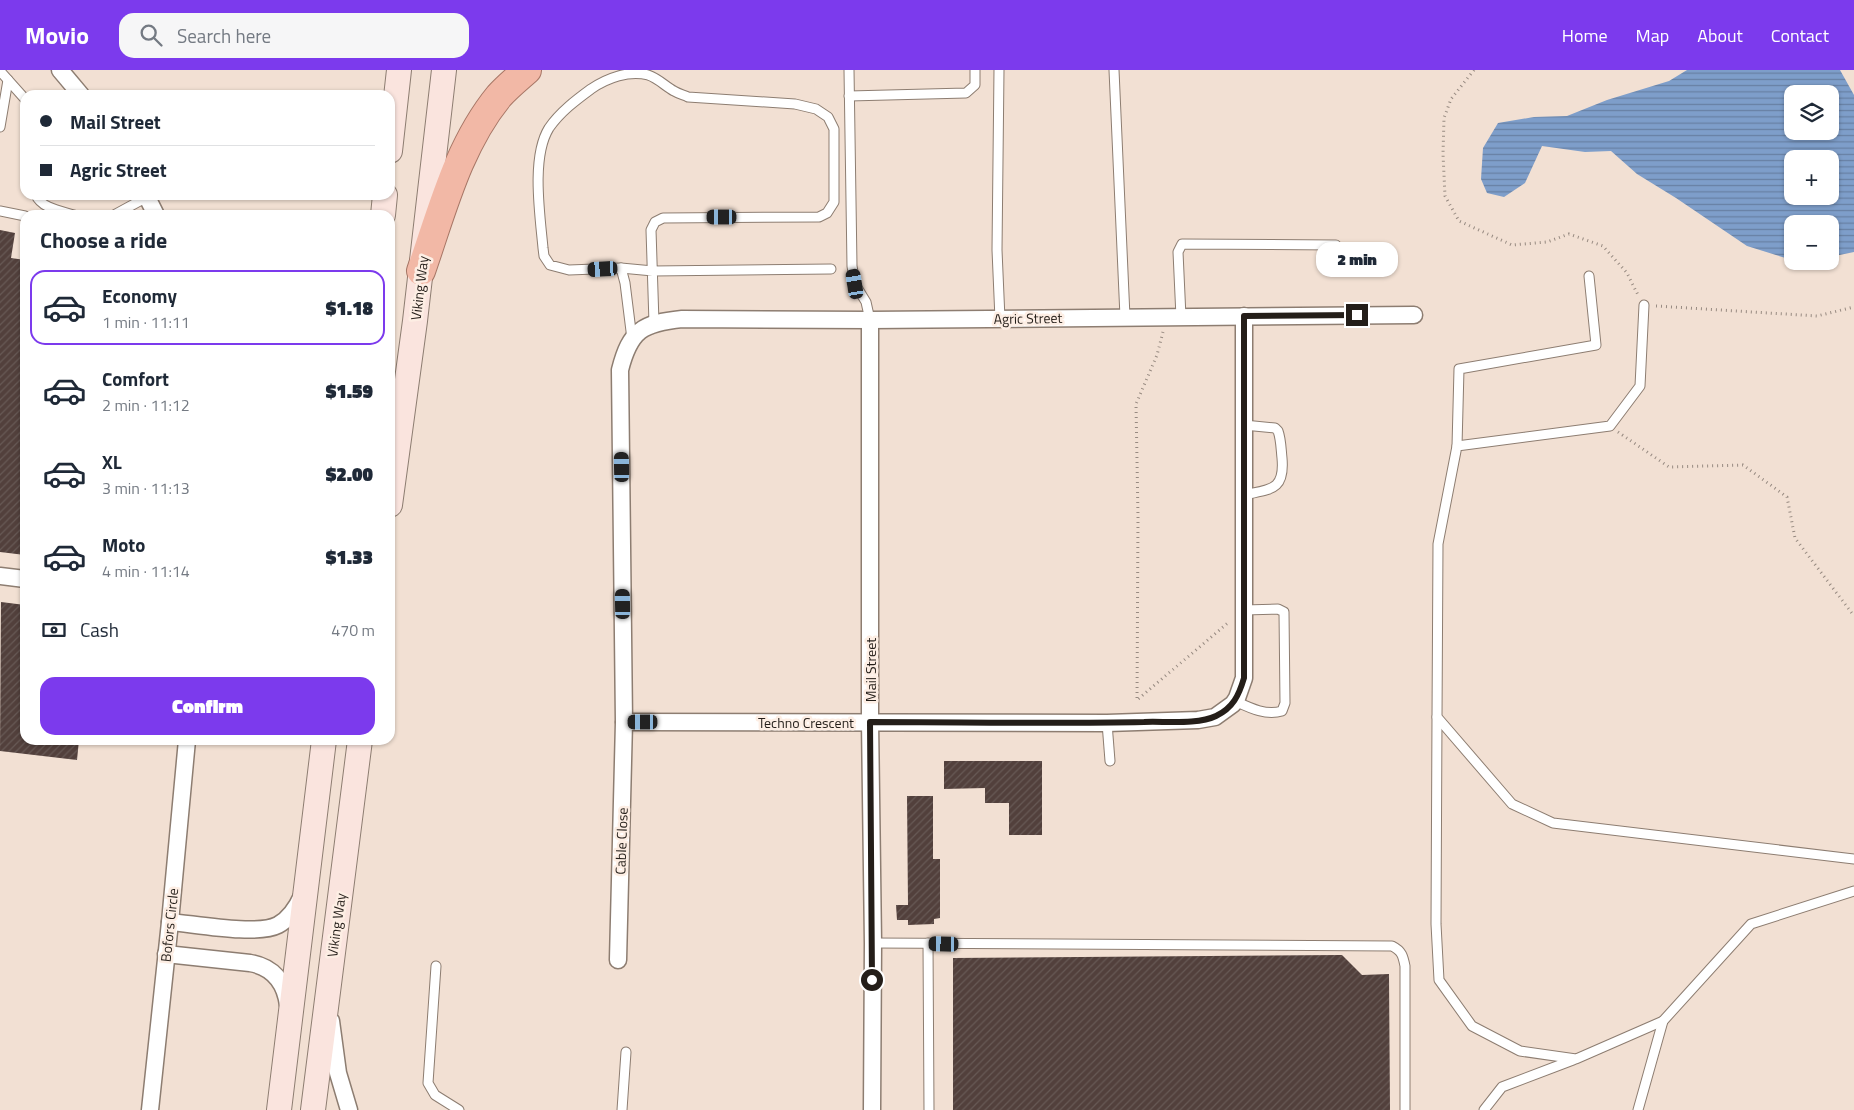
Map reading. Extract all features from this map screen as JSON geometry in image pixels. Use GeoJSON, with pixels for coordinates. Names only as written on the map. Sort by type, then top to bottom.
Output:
{"type":"FeatureCollection","features":[{"type":"Feature","properties":{"kind":"highway"},"geometry":{"type":"LineString","coordinates":[[421,271],[460,159],[478,126],[500,96],[527,70]]}},
{"type":"Feature","properties":{"kind":"main road"},"geometry":{"type":"LineString","coordinates":[[395,106],[399,70]]}},
{"type":"Feature","properties":{"kind":"main road","name":"Viking Way"},"geometry":{"type":"LineString","coordinates":[[395,467],[421,271],[444,70]]}},
{"type":"Feature","properties":{"kind":"main road"},"geometry":{"type":"LineString","coordinates":[[279,1110],[323,745]]}},
{"type":"Feature","properties":{"kind":"main road","name":"Viking Way"},"geometry":{"type":"LineString","coordinates":[[313,1110],[359,745]]}},
{"type":"Feature","properties":{"kind":"street"},"geometry":{"type":"LineString","coordinates":[[60,70],[77,90]]}},
{"type":"Feature","properties":{"kind":"street","name":"Agric Street"},"geometry":{"type":"LineString","coordinates":[[643,330],[682,319],[870,320],[1414,315]]}},
{"type":"Feature","properties":{"kind":"street"},"geometry":{"type":"LineString","coordinates":[[1235,701],[1244,678],[1244,316]]}},
{"type":"Feature","properties":{"kind":"street","name":"Mail Street"},"geometry":{"type":"LineString","coordinates":[[870,320],[872,1110]]}},
{"type":"Feature","properties":{"kind":"street"},"geometry":{"type":"LineString","coordinates":[[624,722],[620,370],[626,350],[643,330]]}},
{"type":"Feature","properties":{"kind":"street"},"geometry":{"type":"LineString","coordinates":[[0,576],[20,578]]}},
{"type":"Feature","properties":{"kind":"street","name":"Techno Crescent"},"geometry":{"type":"LineString","coordinates":[[624,722],[1107,723],[1198,720],[1215,717],[1235,701]]}},
{"type":"Feature","properties":{"kind":"street","name":"Cable Close"},"geometry":{"type":"LineString","coordinates":[[618,960],[624,722]]}},
{"type":"Feature","properties":{"kind":"street","name":"Bofors Circle"},"geometry":{"type":"LineString","coordinates":[[150,1110],[187,745]]}},
{"type":"Feature","properties":{"kind":"street"},"geometry":{"type":"LineString","coordinates":[[170,922],[251,930],[269,928],[280,924],[290,915],[308,882]]}},
{"type":"Feature","properties":{"kind":"street"},"geometry":{"type":"LineString","coordinates":[[166,954],[250,963],[266,968],[274,973],[281,982],[287,999],[290,1025]]}},
{"type":"Feature","properties":{"kind":"street"},"geometry":{"type":"LineString","coordinates":[[327,994],[338,1072],[349,1110]]}},
{"type":"Feature","properties":{"kind":"lane"},"geometry":{"type":"LineString","coordinates":[[848,70],[852,266],[855,284],[866,302],[870,320]]}},
{"type":"Feature","properties":{"kind":"lane"},"geometry":{"type":"LineString","coordinates":[[848,96],[966,93],[975,85],[975,70]]}},
{"type":"Feature","properties":{"kind":"lane"},"geometry":{"type":"LineString","coordinates":[[999,70],[997,250],[1000,319]]}},
{"type":"Feature","properties":{"kind":"lane"},"geometry":{"type":"LineString","coordinates":[[1114,70],[1125,317]]}},
{"type":"Feature","properties":{"kind":"lane"},"geometry":{"type":"LineString","coordinates":[[0,71],[20,93]]}},
{"type":"Feature","properties":{"kind":"lane"},"geometry":{"type":"LineString","coordinates":[[643,330],[653,271],[652,230],[655,222],[663,218],[824,215],[834,202],[834,129],[828,117],[816,109],[794,104],[688,97],[649,76],[637,74],[618,76],[602,81],[571,103],[549,128],[540,160],[538,190],[544,256],[550,265],[568,270],[621,268],[653,271],[832,270]]}},
{"type":"Feature","properties":{"kind":"lane"},"geometry":{"type":"LineString","coordinates":[[0,128],[8,80]]}},
{"type":"Feature","properties":{"kind":"lane"},"geometry":{"type":"LineString","coordinates":[[38,200],[52,210]]}},
{"type":"Feature","properties":{"kind":"lane"},"geometry":{"type":"LineString","coordinates":[[123,210],[140,200]]}},
{"type":"Feature","properties":{"kind":"lane"},"geometry":{"type":"LineString","coordinates":[[0,211],[20,215]]}},
{"type":"Feature","properties":{"kind":"lane"},"geometry":{"type":"LineString","coordinates":[[1174,317],[1178,252],[1182,244],[1336,245]]}},
{"type":"Feature","properties":{"kind":"lane"},"geometry":{"type":"LineString","coordinates":[[621,268],[643,330]]}},
{"type":"Feature","properties":{"kind":"lane"},"geometry":{"type":"LineString","coordinates":[[1576,1059],[1520,1051],[1472,1026],[1439,980],[1436,924],[1438,544],[1457,446],[1459,369],[1596,345],[1589,276]]}},
{"type":"Feature","properties":{"kind":"lane"},"geometry":{"type":"LineString","coordinates":[[1457,446],[1610,426],[1640,386],[1644,305]]}},
{"type":"Feature","properties":{"kind":"lane"},"geometry":{"type":"LineString","coordinates":[[1244,425],[1275,428],[1278,431],[1283,468],[1280,481],[1276,485],[1270,489],[1244,495]]}},
{"type":"Feature","properties":{"kind":"lane"},"geometry":{"type":"LineString","coordinates":[[1235,701],[1261,712],[1279,712],[1285,707],[1284,612],[1278,609],[1244,610]]}},
{"type":"Feature","properties":{"kind":"lane"},"geometry":{"type":"LineString","coordinates":[[1437,717],[1512,804],[1553,823],[1854,859]]}},
{"type":"Feature","properties":{"kind":"lane"},"geometry":{"type":"LineString","coordinates":[[1107,723],[1110,761]]}},
{"type":"Feature","properties":{"kind":"lane"},"geometry":{"type":"LineString","coordinates":[[1484,1110],[1502,1087],[1576,1059],[1663,1021],[1751,924],[1854,891]]}},
{"type":"Feature","properties":{"kind":"lane"},"geometry":{"type":"LineString","coordinates":[[873,943],[1392,946],[1403,955],[1405,966],[1405,1110]]}},
{"type":"Feature","properties":{"kind":"lane"},"geometry":{"type":"LineString","coordinates":[[928,943],[929,1110]]}},
{"type":"Feature","properties":{"kind":"lane"},"geometry":{"type":"LineString","coordinates":[[436,966],[428,1083],[435,1094],[459,1110]]}},
{"type":"Feature","properties":{"kind":"lane"},"geometry":{"type":"LineString","coordinates":[[1638,1110],[1663,1021]]}},
{"type":"Feature","properties":{"kind":"lane"},"geometry":{"type":"LineString","coordinates":[[622,1110],[626,1052]]}},
{"type":"Feature","properties":{"kind":"path"},"geometry":{"type":"LineString","coordinates":[[1474,70],[1451,99],[1444,118],[1445,196],[1459,221],[1512,245],[1547,242],[1569,234],[1603,246],[1626,273],[1644,305],[1817,316],[1854,307]]}},
{"type":"Feature","properties":{"kind":"path"},"geometry":{"type":"LineString","coordinates":[[1174,317],[1136,404],[1138,700],[1244,610]]}},
{"type":"Feature","properties":{"kind":"path"},"geometry":{"type":"LineString","coordinates":[[1610,426],[1668,467],[1743,465],[1787,497],[1795,538],[1854,616]]}},
{"type":"Feature","properties":{"kind":"water"},"geometry":{"type":"Polygon","coordinates":[[[1687,70],[1840,70],[1854,95],[1854,252],[1839,255],[1839,215],[1784,215],[1784,258],[1747,246],[1637,174],[1611,151],[1585,152],[1542,146],[1525,183],[1504,197],[1487,193],[1481,179],[1483,148],[1498,123],[1534,117],[1567,116],[1607,100],[1669,81],[1687,70]]]}},
{"type":"Feature","properties":{"kind":"building"},"geometry":{"type":"Polygon","coordinates":[[[0,230],[15,233],[11,258],[20,259],[20,554],[0,552],[0,230]]]}},
{"type":"Feature","properties":{"kind":"building"},"geometry":{"type":"Polygon","coordinates":[[[1,602],[20,604],[20,745],[78,745],[77,760],[0,751],[1,602]]]}},
{"type":"Feature","properties":{"kind":"building"},"geometry":{"type":"Polygon","coordinates":[[[944,761],[1042,761],[1042,835],[1009,835],[1009,803],[985,803],[985,788],[944,789],[944,761]]]}},
{"type":"Feature","properties":{"kind":"building"},"geometry":{"type":"Polygon","coordinates":[[[907,796],[933,796],[933,859],[940,859],[940,918],[934,919],[934,924],[908,925],[908,920],[897,920],[896,905],[908,905],[907,796]]]}},
{"type":"Feature","properties":{"kind":"building"},"geometry":{"type":"Polygon","coordinates":[[[1342,955],[1362,975],[1389,974],[1390,1110],[953,1110],[953,958],[1342,955]]]}},
{"type":"Feature","properties":{"kind":"route"},"geometry":{"type":"LineString","coordinates":[[872,980],[870,722],[1107,723],[1198,720],[1215,717],[1233,704],[1241,689],[1244,678],[1244,316],[1357,315]]}}]}
